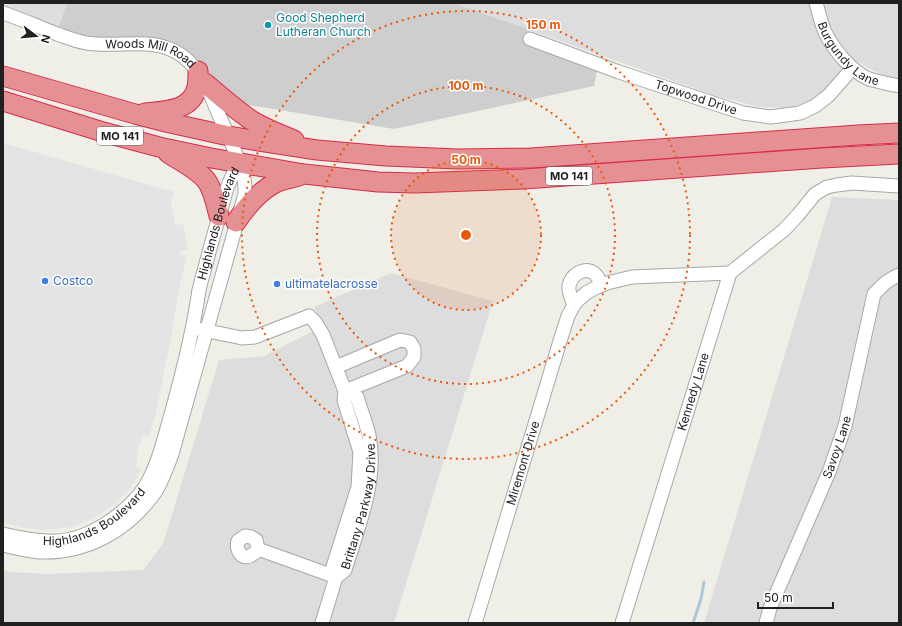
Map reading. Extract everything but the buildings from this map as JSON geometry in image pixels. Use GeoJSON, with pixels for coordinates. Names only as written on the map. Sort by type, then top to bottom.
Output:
{"type":"FeatureCollection","features":[{"type":"Feature","properties":{"kind":"highway","name":"MO 141"},"geometry":{"type":"LineString","coordinates":[[3,76],[135,114],[229,136],[317,150],[386,156],[458,159],[531,158],[899,133]]}},
{"type":"Feature","properties":{"kind":"highway"},"geometry":{"type":"LineString","coordinates":[[135,114],[170,110],[181,107],[192,99],[202,77],[228,103],[252,120],[268,129],[317,150]]}},
{"type":"Feature","properties":{"kind":"highway","name":"MO 141"},"geometry":{"type":"LineString","coordinates":[[3,101],[73,123],[159,147],[239,164],[304,174],[378,182],[458,181],[566,176],[899,154]]}},
{"type":"Feature","properties":{"kind":"highway"},"geometry":{"type":"LineString","coordinates":[[239,164],[246,155],[264,142]]}},
{"type":"Feature","properties":{"kind":"highway"},"geometry":{"type":"LineString","coordinates":[[159,147],[199,173],[207,182],[228,219],[247,207],[262,192],[278,182],[304,174]]}},
{"type":"Feature","properties":{"kind":"street","name":"Burgundy Lane"},"geometry":{"type":"LineString","coordinates":[[816,3],[828,37],[836,50],[852,69],[868,78],[899,86]]}},
{"type":"Feature","properties":{"kind":"street","name":"Woods Mill Road"},"geometry":{"type":"LineString","coordinates":[[3,13],[63,36],[86,43],[147,44],[165,48],[181,55],[191,62],[202,77],[229,136],[239,164]]}},
{"type":"Feature","properties":{"kind":"street","name":"Topwood Drive"},"geometry":{"type":"LineString","coordinates":[[530,39],[618,72],[743,113],[771,117],[800,113],[815,106],[828,96],[852,69]]}},
{"type":"Feature","properties":{"kind":"street","name":"Highlands Boulevard"},"geometry":{"type":"LineString","coordinates":[[3,534],[40,541],[58,541],[78,537],[108,522],[135,499],[145,486],[158,459],[182,372],[199,289],[228,219],[245,194],[245,180],[239,164]]}},
{"type":"Feature","properties":{"kind":"street","name":"Highlands Boulevard"},"geometry":{"type":"LineString","coordinates":[[3,545],[39,552],[72,549],[90,544],[110,535],[127,524],[141,511],[156,490],[165,473],[172,454],[206,332],[228,219],[227,188],[239,164]]}},
{"type":"Feature","properties":{"kind":"street"},"geometry":{"type":"LineString","coordinates":[[730,273],[784,230],[815,194],[827,187],[852,183],[899,186]]}},
{"type":"Feature","properties":{"kind":"street"},"geometry":{"type":"LineString","coordinates":[[574,305],[569,287],[572,278],[579,272],[587,270],[594,273],[602,285]]}},
{"type":"Feature","properties":{"kind":"street","name":"Miremont Drive"},"geometry":{"type":"LineString","coordinates":[[475,623],[562,335],[568,316],[574,305],[586,293],[602,285],[632,277],[730,273]]}},
{"type":"Feature","properties":{"kind":"street","name":"Kennedy Lane"},"geometry":{"type":"LineString","coordinates":[[622,623],[730,273]]}},
{"type":"Feature","properties":{"kind":"street","name":"Savoy Lane"},"geometry":{"type":"LineString","coordinates":[[766,623],[770,608],[829,472],[842,432],[874,294],[884,283],[899,275]]}},
{"type":"Feature","properties":{"kind":"street"},"geometry":{"type":"LineString","coordinates":[[192,328],[242,338],[255,337],[309,316],[311,330],[321,352],[336,367],[400,340],[410,342],[414,357],[407,366],[345,391]]}},
{"type":"Feature","properties":{"kind":"street","name":"Brittany Parkway Drive"},"geometry":{"type":"LineString","coordinates":[[322,623],[336,577],[345,570],[367,499],[371,463],[369,435],[357,397],[345,391],[336,367]]}},
{"type":"Feature","properties":{"kind":"street"},"geometry":{"type":"LineString","coordinates":[[258,549],[336,577]]}},
{"type":"Feature","properties":{"kind":"shaded area"},"geometry":{"type":"Polygon","coordinates":[[[3,3],[67,3],[57,27],[3,5],[3,3]]]}},
{"type":"Feature","properties":{"kind":"shaded area"},"geometry":{"type":"Polygon","coordinates":[[[67,3],[453,3],[530,30],[525,42],[597,71],[594,86],[394,129],[243,104],[222,90],[198,61],[186,50],[174,43],[160,40],[92,38],[58,27],[67,3]]]}},
{"type":"Feature","properties":{"kind":"shaded area"},"geometry":{"type":"Polygon","coordinates":[[[453,3],[899,3],[899,79],[882,75],[854,60],[828,90],[807,103],[784,108],[759,107],[713,95],[453,3]]]}},
{"type":"Feature","properties":{"kind":"shaded area"},"geometry":{"type":"Polygon","coordinates":[[[3,143],[174,192],[171,201],[175,223],[176,225],[183,224],[188,250],[181,251],[180,253],[180,255],[187,257],[177,300],[156,413],[149,437],[143,435],[139,446],[136,466],[142,469],[130,489],[114,505],[96,517],[72,527],[44,530],[23,528],[3,523],[3,143]]]}},
{"type":"Feature","properties":{"kind":"shaded area"},"geometry":{"type":"Polygon","coordinates":[[[832,197],[899,200],[899,623],[704,623],[832,197]]]}},
{"type":"Feature","properties":{"kind":"shaded area"},"geometry":{"type":"Polygon","coordinates":[[[391,273],[493,301],[394,623],[3,623],[3,570],[10,572],[46,574],[143,570],[163,544],[219,360],[264,356],[323,326],[314,307],[391,273]]]}},
{"type":"Feature","properties":{"kind":"waterway"},"geometry":{"type":"LineString","coordinates":[[693,623],[701,599],[704,582]]}},
{"type":"Feature","properties":{"kind":"place","name":"Good Shepherd Lutheran Church"},"geometry":{"type":"Point","coordinates":[268,25]}},
{"type":"Feature","properties":{"kind":"place","name":"Costco"},"geometry":{"type":"Point","coordinates":[45,281]}},
{"type":"Feature","properties":{"kind":"place","name":"ultimatelacrosse"},"geometry":{"type":"Point","coordinates":[277,284]}}]}
